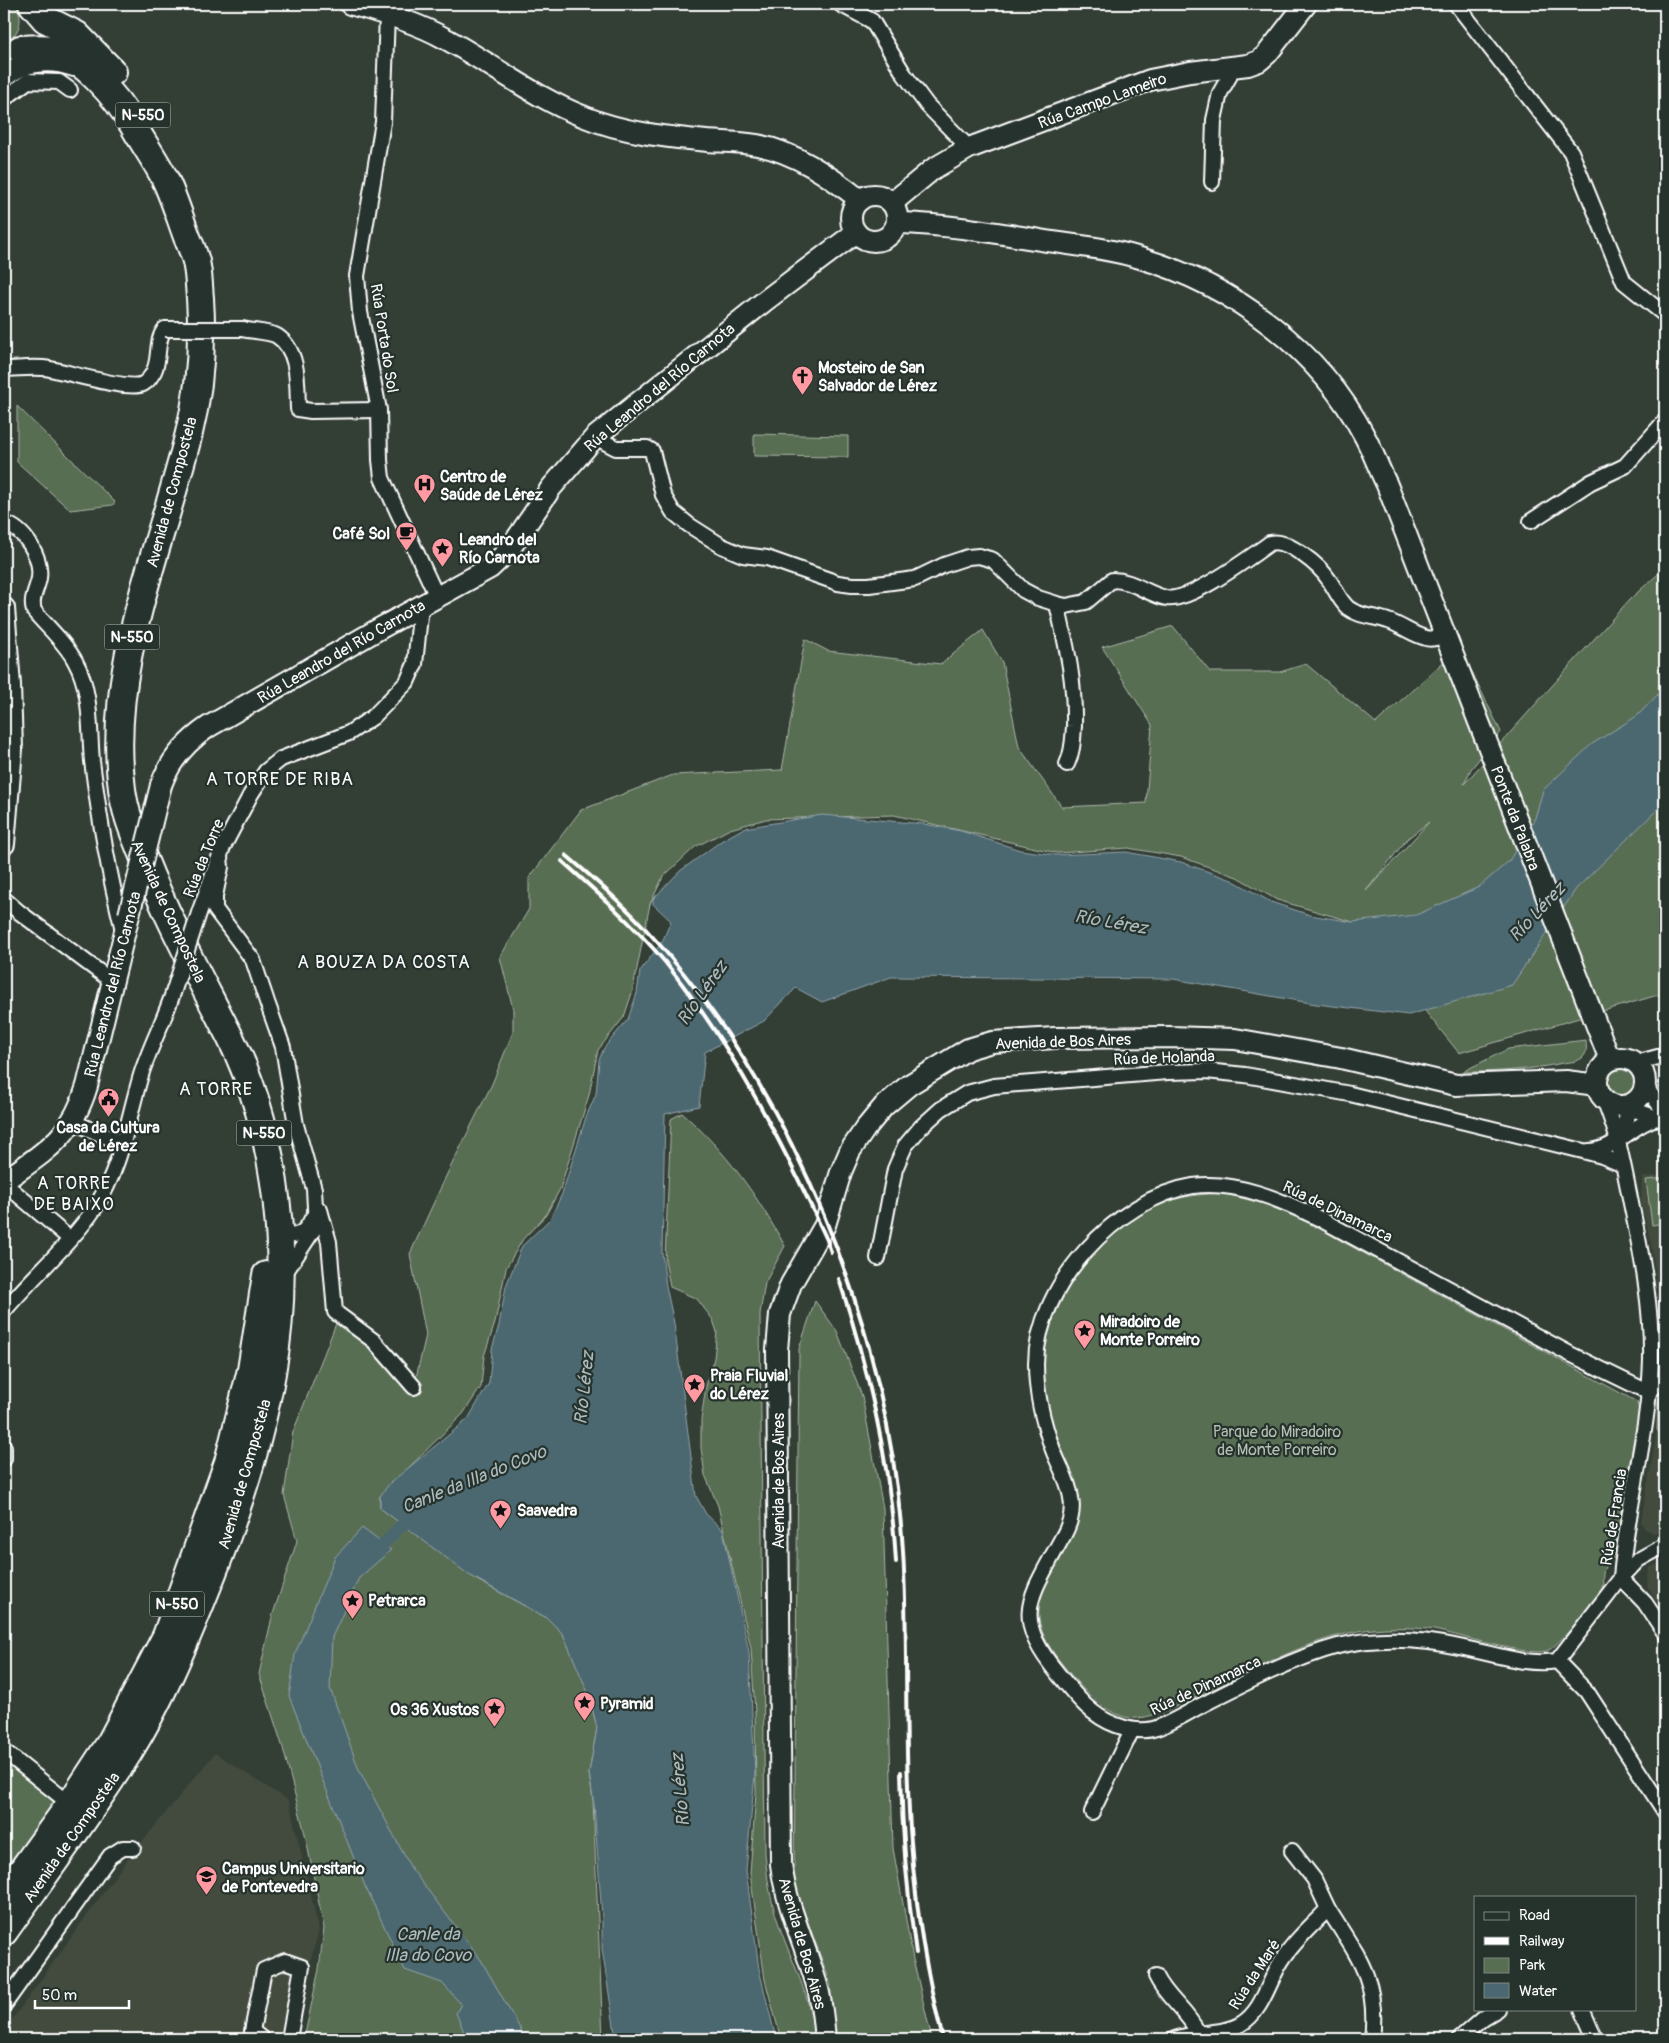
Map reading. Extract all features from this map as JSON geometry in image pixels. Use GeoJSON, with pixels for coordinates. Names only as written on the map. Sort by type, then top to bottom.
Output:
{"type":"FeatureCollection","features":[{"type":"Feature","properties":{"kind":"highway","name":"N-550"},"geometry":{"type":"LineString","coordinates":[[12,53],[31,33],[33,21],[31,4]]}},
{"type":"Feature","properties":{"kind":"highway","name":"N-550"},"geometry":{"type":"LineString","coordinates":[[31,4],[45,19],[77,35],[110,69],[157,134],[175,175],[191,233],[197,265]]}},
{"type":"Feature","properties":{"kind":"highway","name":"Avenida de Compostela"},"geometry":{"type":"LineString","coordinates":[[4,1932],[85,1819],[129,1752],[156,1704],[185,1644],[223,1549],[250,1466],[272,1373],[282,1277],[280,1232],[268,1143],[250,1086],[233,1042],[154,885],[130,826],[122,794],[119,754],[122,701],[133,631],[190,429],[200,368],[201,334],[197,265],[164,178],[127,116],[90,72],[70,55],[48,48],[12,53]]}},
{"type":"Feature","properties":{"kind":"highway","name":"Avenida de Compostela"},"geometry":{"type":"LineString","coordinates":[[4,1894],[70,1804],[110,1743],[166,1636],[228,1462],[251,1370],[266,1277],[264,1198],[255,1146],[232,1064],[210,999]]}},
{"type":"Feature","properties":{"kind":"street"},"geometry":{"type":"LineString","coordinates":[[350,4],[387,9],[444,38],[554,103],[585,117],[621,129],[660,136],[756,145],[782,152],[803,162],[860,200]]}},
{"type":"Feature","properties":{"kind":"street"},"geometry":{"type":"LineString","coordinates":[[840,4],[872,21],[904,74],[927,105],[970,148]]}},
{"type":"Feature","properties":{"kind":"street","name":"Rúa Campo Lameiro"},"geometry":{"type":"LineString","coordinates":[[892,203],[934,169],[970,148],[1150,80],[1190,72],[1231,68],[1259,60],[1267,54],[1306,4]]}},
{"type":"Feature","properties":{"kind":"street"},"geometry":{"type":"LineString","coordinates":[[1456,4],[1571,152],[1624,282],[1665,315]]}},
{"type":"Feature","properties":{"kind":"street","name":"Rúa Porta do Sol"},"geometry":{"type":"LineString","coordinates":[[387,9],[383,122],[358,276],[360,312],[378,410],[382,478],[429,601]]}},
{"type":"Feature","properties":{"kind":"street"},"geometry":{"type":"LineString","coordinates":[[4,77],[11,70],[36,61],[66,64],[90,72]]}},
{"type":"Feature","properties":{"kind":"street"},"geometry":{"type":"LineString","coordinates":[[1212,182],[1214,120],[1220,93],[1229,77],[1231,68]]}},
{"type":"Feature","properties":{"kind":"street"},"geometry":{"type":"LineString","coordinates":[[4,99],[28,81],[59,82],[70,90]]}},
{"type":"Feature","properties":{"kind":"street"},"geometry":{"type":"LineString","coordinates":[[873,195],[887,198],[892,203],[898,216],[897,223],[889,237],[882,241],[867,241],[855,232],[851,219],[852,212],[860,200],[873,195]]}},
{"type":"Feature","properties":{"kind":"street","name":"Ponte da Palabra"},"geometry":{"type":"LineString","coordinates":[[897,223],[948,226],[1099,248],[1139,257],[1178,270],[1250,309],[1286,339],[1318,370],[1365,436],[1387,485],[1599,1030],[1607,1063]]}},
{"type":"Feature","properties":{"kind":"street","name":"Rúa Leandro del Río Carnota"},"geometry":{"type":"LineString","coordinates":[[4,1182],[58,1140],[73,1122],[87,1086],[161,785],[176,755],[195,736],[429,601],[479,575],[500,560],[517,539],[551,488],[595,437],[855,232]]}},
{"type":"Feature","properties":{"kind":"street"},"geometry":{"type":"LineString","coordinates":[[4,368],[48,368],[81,377],[131,386],[144,384],[153,374],[160,336],[165,329],[242,330],[276,335],[292,351],[297,377],[298,409],[311,411],[378,410]]}},
{"type":"Feature","properties":{"kind":"street"},"geometry":{"type":"LineString","coordinates":[[1531,521],[1591,482],[1625,466],[1665,421]]}},
{"type":"Feature","properties":{"kind":"street"},"geometry":{"type":"LineString","coordinates":[[595,437],[616,448],[647,448],[652,451],[663,495],[673,512],[713,541],[743,555],[767,558],[838,583],[852,585],[915,579],[944,565],[968,557],[979,556],[993,560],[1024,590],[1038,598],[1056,604],[1066,606],[1086,602],[1112,580],[1120,580],[1140,586],[1169,599],[1178,598],[1214,580],[1270,543],[1276,541],[1292,548],[1320,568],[1330,581],[1339,599],[1358,614],[1388,621],[1426,638],[1433,639],[1444,635]]}},
{"type":"Feature","properties":{"kind":"street"},"geometry":{"type":"LineString","coordinates":[[4,523],[15,528],[32,547],[40,568],[39,580],[32,604],[34,611],[68,649],[82,676],[88,700],[92,761],[100,812],[117,906],[126,924]]}},
{"type":"Feature","properties":{"kind":"street","name":"Rúa da Torre"},"geometry":{"type":"LineString","coordinates":[[4,1311],[89,1216],[114,1173],[124,1144],[141,1076],[174,990],[200,910],[220,857],[251,794],[266,772],[281,759],[350,733],[373,717],[400,692],[415,664],[429,601]]}},
{"type":"Feature","properties":{"kind":"street"},"geometry":{"type":"LineString","coordinates":[[1056,604],[1072,668],[1073,738],[1070,757],[1066,764]]}},
{"type":"Feature","properties":{"kind":"street"},"geometry":{"type":"LineString","coordinates":[[4,608],[10,685],[12,749],[4,844]]}},
{"type":"Feature","properties":{"kind":"street"},"geometry":{"type":"LineString","coordinates":[[220,857],[221,867],[215,896],[216,909],[253,960],[283,1047],[296,1125],[315,1207],[315,1231],[282,1277]]}},
{"type":"Feature","properties":{"kind":"street"},"geometry":{"type":"LineString","coordinates":[[4,899],[113,982]]}},
{"type":"Feature","properties":{"kind":"street","name":"Avenida de Bos Aires"},"geometry":{"type":"LineString","coordinates":[[825,2039],[823,2013],[817,1984],[788,1901],[781,1864],[777,1350],[780,1314],[791,1284],[825,1225],[841,1172],[850,1151],[865,1129],[884,1106],[909,1085],[968,1049],[992,1042],[1055,1038],[1169,1037],[1235,1039],[1341,1058],[1456,1085],[1566,1081],[1601,1092]]}},
{"type":"Feature","properties":{"kind":"street"},"geometry":{"type":"LineString","coordinates":[[1636,1063],[1665,1055]]}},
{"type":"Feature","properties":{"kind":"street"},"geometry":{"type":"LineString","coordinates":[[1648,1392],[1651,1360],[1649,1298],[1618,1141],[1601,1092],[1599,1071],[1607,1063],[1623,1057],[1636,1063],[1642,1068],[1650,1092],[1663,1117]]}},
{"type":"Feature","properties":{"kind":"street","name":"Avenida de Bos Aires"},"geometry":{"type":"LineString","coordinates":[[1502,1084],[1607,1063]]}},
{"type":"Feature","properties":{"kind":"street","name":"Rúa de Holanda"},"geometry":{"type":"LineString","coordinates":[[878,1258],[895,1169],[905,1146],[921,1127],[941,1109],[967,1093],[994,1086],[1168,1072],[1206,1071],[1235,1074],[1350,1094],[1583,1151],[1602,1156],[1623,1165]]}},
{"type":"Feature","properties":{"kind":"street"},"geometry":{"type":"LineString","coordinates":[[1628,1105],[1641,1096],[1646,1082]]}},
{"type":"Feature","properties":{"kind":"street"},"geometry":{"type":"LineString","coordinates":[[1601,1092],[1615,1105],[1628,1105],[1636,1110],[1663,1117]]}},
{"type":"Feature","properties":{"kind":"street"},"geometry":{"type":"LineString","coordinates":[[1618,1141],[1629,1112],[1628,1105]]}},
{"type":"Feature","properties":{"kind":"street","name":"Rúa de Holanda"},"geometry":{"type":"LineString","coordinates":[[1583,1151],[1599,1150],[1618,1141],[1637,1127],[1663,1117]]}},
{"type":"Feature","properties":{"kind":"street"},"geometry":{"type":"LineString","coordinates":[[73,1122],[124,1144]]}},
{"type":"Feature","properties":{"kind":"street"},"geometry":{"type":"LineString","coordinates":[[1583,1151],[1597,1145],[1612,1124]]}},
{"type":"Feature","properties":{"kind":"street"},"geometry":{"type":"LineString","coordinates":[[4,1182],[70,1239]]}},
{"type":"Feature","properties":{"kind":"street","name":"Rúa de Dinamarca"},"geometry":{"type":"LineString","coordinates":[[1557,1661],[1543,1663],[1515,1660],[1418,1640],[1380,1640],[1339,1646],[1301,1659],[1220,1695],[1152,1730],[1132,1730],[1112,1724],[1095,1714],[1079,1699],[1042,1654],[1034,1640],[1029,1619],[1030,1606],[1036,1586],[1067,1529],[1072,1511],[1071,1496],[1041,1414],[1036,1365],[1038,1340],[1048,1310],[1065,1277],[1098,1236],[1135,1209],[1169,1192],[1196,1186],[1245,1190],[1285,1202],[1329,1223],[1570,1354],[1648,1392]]}},
{"type":"Feature","properties":{"kind":"street"},"geometry":{"type":"LineString","coordinates":[[280,1232],[288,1236],[299,1235],[310,1225],[315,1207]]}},
{"type":"Feature","properties":{"kind":"street"},"geometry":{"type":"LineString","coordinates":[[315,1207],[322,1213],[327,1234],[335,1312],[374,1341],[414,1387]]}},
{"type":"Feature","properties":{"kind":"street"},"geometry":{"type":"LineString","coordinates":[[1648,1392],[1665,1381]]}},
{"type":"Feature","properties":{"kind":"street","name":"Rúa de Francia"},"geometry":{"type":"LineString","coordinates":[[1648,1392],[1642,1447],[1623,1552],[1621,1578],[1645,1603],[1665,1633]]}},
{"type":"Feature","properties":{"kind":"street"},"geometry":{"type":"LineString","coordinates":[[4,1447],[4,1459]]}},
{"type":"Feature","properties":{"kind":"street"},"geometry":{"type":"LineString","coordinates":[[1665,1545],[1638,1560],[1621,1578],[1557,1661],[1587,1692],[1665,1812]]}},
{"type":"Feature","properties":{"kind":"street"},"geometry":{"type":"LineString","coordinates":[[1092,1812],[1132,1730]]}},
{"type":"Feature","properties":{"kind":"street"},"geometry":{"type":"LineString","coordinates":[[4,1751],[70,1804]]}},
{"type":"Feature","properties":{"kind":"street"},"geometry":{"type":"LineString","coordinates":[[4,2005],[110,1856],[123,1848],[133,1848]]}},
{"type":"Feature","properties":{"kind":"street"},"geometry":{"type":"LineString","coordinates":[[1292,1851],[1314,1880],[1328,1909],[1362,1962],[1374,2002],[1372,2039]]}},
{"type":"Feature","properties":{"kind":"street","name":"Rúa da Maré"},"geometry":{"type":"LineString","coordinates":[[1175,2039],[1198,2032],[1228,2029],[1248,2019],[1258,2005],[1288,1950],[1328,1909]]}},
{"type":"Feature","properties":{"kind":"street"},"geometry":{"type":"LineString","coordinates":[[262,2039],[252,2032],[264,1970],[284,1961],[302,1967],[288,2039]]}},
{"type":"Feature","properties":{"kind":"street"},"geometry":{"type":"LineString","coordinates":[[1156,1976],[1160,1985],[1195,2025],[1198,2032]]}},
{"type":"Feature","properties":{"kind":"street"},"geometry":{"type":"LineString","coordinates":[[1459,2039],[1483,2018],[1496,2010]]}},
{"type":"Feature","properties":{"kind":"street"},"geometry":{"type":"LineString","coordinates":[[1582,2010],[1595,2039]]}},
{"type":"Feature","properties":{"kind":"shaded area"},"geometry":{"type":"Polygon","coordinates":[[[1665,1175],[1665,1367],[1662,1366],[1661,1313],[1655,1270],[1650,1238],[1641,1203],[1642,1177],[1665,1175]]]}},
{"type":"Feature","properties":{"kind":"shaded area"},"geometry":{"type":"Polygon","coordinates":[[[1657,1430],[1665,1440],[1665,1529],[1655,1534],[1646,1530],[1641,1522],[1657,1430]]]}},
{"type":"Feature","properties":{"kind":"shaded area"},"geometry":{"type":"Polygon","coordinates":[[[1665,1560],[1665,1616],[1647,1586],[1649,1568],[1665,1560]]]}},
{"type":"Feature","properties":{"kind":"shaded area","name":"Campus Universitario de Pontevedra"},"geometry":{"type":"Polygon","coordinates":[[[215,1753],[289,1801],[319,1930],[289,2039],[4,2039],[4,2031],[126,1861],[215,1753]]]}},
{"type":"Feature","properties":{"kind":"green space"},"geometry":{"type":"Polygon","coordinates":[[[4,4],[16,4],[20,21],[14,36],[4,43],[4,4]]]}},
{"type":"Feature","properties":{"kind":"green space"},"geometry":{"type":"Polygon","coordinates":[[[17,406],[115,502],[113,505],[70,510],[17,462],[17,406]]]}},
{"type":"Feature","properties":{"kind":"green space"},"geometry":{"type":"Polygon","coordinates":[[[754,434],[848,436],[848,457],[754,456],[754,434]]]}},
{"type":"Feature","properties":{"kind":"green space"},"geometry":{"type":"Polygon","coordinates":[[[1665,568],[1665,993],[1459,1053],[1353,922],[1277,900],[1237,877],[1181,857],[1128,848],[1057,853],[894,815],[766,819],[730,829],[695,847],[663,877],[650,904],[632,993],[624,1017],[598,1050],[589,1095],[560,1189],[546,1215],[523,1239],[506,1268],[495,1323],[484,1356],[481,1387],[463,1414],[380,1496],[380,1508],[477,1580],[547,1618],[563,1634],[588,1691],[597,1728],[589,1773],[593,1800],[603,2039],[304,2039],[319,1969],[324,1928],[305,1834],[283,1748],[259,1674],[272,1617],[297,1541],[284,1495],[293,1432],[339,1316],[414,1386],[426,1335],[410,1254],[492,1084],[513,1032],[513,1009],[500,957],[529,909],[529,878],[581,810],[673,775],[782,770],[805,639],[828,651],[941,664],[983,630],[1002,662],[1019,747],[1062,807],[1146,803],[1152,725],[1102,647],[1173,626],[1210,672],[1280,672],[1306,664],[1376,723],[1460,647],[1501,732],[1471,769],[1464,784],[1630,599],[1665,568]],[[1429,822],[1407,839],[1366,891],[1429,822]]]}},
{"type":"Feature","properties":{"kind":"green space"},"geometry":{"type":"Polygon","coordinates":[[[1586,1040],[1585,1054],[1582,1058],[1575,1061],[1526,1069],[1462,1072],[1508,1049],[1586,1040]]]}},
{"type":"Feature","properties":{"kind":"green space"},"geometry":{"type":"Polygon","coordinates":[[[1622,1066],[1633,1070],[1637,1081],[1633,1092],[1622,1096],[1611,1092],[1607,1081],[1611,1070],[1622,1066]]]}},
{"type":"Feature","properties":{"kind":"green space"},"geometry":{"type":"Polygon","coordinates":[[[682,1113],[713,1143],[740,1175],[752,1191],[785,1246],[765,1283],[760,1314],[765,1853],[773,1905],[805,1994],[814,2039],[781,2039],[765,1980],[750,1873],[756,1793],[755,1713],[751,1648],[718,1506],[705,1475],[701,1448],[701,1420],[706,1386],[714,1358],[717,1332],[713,1320],[697,1299],[670,1287],[665,1260],[671,1119],[682,1113]]]}},
{"type":"Feature","properties":{"kind":"green space"},"geometry":{"type":"Polygon","coordinates":[[[1665,1178],[1665,1223],[1652,1225],[1646,1180],[1665,1178]]]}},
{"type":"Feature","properties":{"kind":"green space","name":"Parque do Miradoiro de Monte Porreiro"},"geometry":{"type":"Polygon","coordinates":[[[1222,1193],[1291,1211],[1345,1243],[1637,1402],[1639,1411],[1620,1517],[1615,1557],[1609,1561],[1604,1570],[1600,1595],[1576,1624],[1549,1650],[1540,1652],[1527,1651],[1428,1629],[1393,1628],[1359,1631],[1303,1647],[1174,1707],[1141,1718],[1133,1718],[1117,1714],[1102,1706],[1083,1688],[1050,1648],[1040,1625],[1041,1598],[1046,1583],[1067,1545],[1075,1524],[1079,1508],[1079,1497],[1076,1484],[1052,1421],[1044,1389],[1044,1349],[1050,1320],[1062,1293],[1078,1268],[1098,1245],[1120,1226],[1146,1211],[1173,1200],[1222,1193]]]}},
{"type":"Feature","properties":{"kind":"green space"},"geometry":{"type":"Polygon","coordinates":[[[815,1301],[837,1331],[862,1396],[883,1508],[893,1848],[913,1959],[932,2039],[835,2039],[830,1982],[794,1884],[799,1349],[815,1301]]]}},
{"type":"Feature","properties":{"kind":"green space"},"geometry":{"type":"Polygon","coordinates":[[[1665,1392],[1665,1440],[1657,1430],[1658,1401],[1665,1392]]]}},
{"type":"Feature","properties":{"kind":"green space"},"geometry":{"type":"Polygon","coordinates":[[[4,1761],[54,1802],[4,1872],[4,1761]]]}},
{"type":"Feature","properties":{"kind":"water","name":"Río Lérez"},"geometry":{"type":"Polygon","coordinates":[[[1665,687],[1665,802],[1576,889],[1512,985],[1409,1015],[1316,1004],[1173,979],[891,977],[822,1002],[796,988],[764,1021],[705,1052],[699,1106],[665,1114],[662,1253],[666,1286],[674,1323],[696,1496],[706,1514],[723,1530],[749,1652],[755,1774],[746,1870],[759,1969],[776,2039],[616,2039],[602,1949],[602,1918],[594,1804],[589,1773],[597,1728],[589,1695],[563,1634],[547,1618],[469,1575],[380,1508],[380,1496],[390,1483],[468,1419],[489,1383],[492,1349],[499,1325],[506,1286],[522,1246],[550,1219],[562,1194],[586,1117],[596,1094],[599,1060],[604,1048],[628,1019],[637,993],[640,971],[662,942],[671,921],[653,904],[653,899],[680,871],[721,841],[744,828],[822,815],[924,824],[961,831],[1020,850],[1057,855],[1126,852],[1181,862],[1232,880],[1271,902],[1310,915],[1353,922],[1416,915],[1479,887],[1509,861],[1535,818],[1543,790],[1592,744],[1637,716],[1665,687]]]}},
{"type":"Feature","properties":{"kind":"water","name":"Canle da Illa do Covo"},"geometry":{"type":"Polygon","coordinates":[[[362,1528],[391,1550],[359,1578],[332,1637],[330,1688],[359,1770],[411,1868],[481,1960],[526,2039],[467,2039],[456,2013],[461,2004],[442,1983],[405,1970],[365,1886],[289,1696],[295,1654],[335,1557],[362,1528]]]}},
{"type":"Feature","properties":{"kind":"waterway","name":"Canle da Illa do Covo"},"geometry":{"type":"LineString","coordinates":[[372,1556],[402,1525],[418,1519]]}},
{"type":"Feature","properties":{"kind":"railway"},"geometry":{"type":"LineString","coordinates":[[566,855],[615,898],[642,925],[696,989],[745,1060],[788,1136],[824,1216],[855,1299],[878,1383],[894,1468],[905,1587],[907,1769],[913,1867],[927,1966],[943,2039]]}},
{"type":"Feature","properties":{"kind":"railway"},"geometry":{"type":"LineString","coordinates":[[562,861],[641,935],[690,994],[755,1096],[810,1203],[831,1252]]}},
{"type":"Feature","properties":{"kind":"railway"},"geometry":{"type":"LineString","coordinates":[[839,1279],[860,1348],[877,1419],[889,1490],[896,1562]]}},
{"type":"Feature","properties":{"kind":"railway"},"geometry":{"type":"LineString","coordinates":[[901,1772],[906,1863],[916,1953]]}},
{"type":"Feature","properties":{"kind":"place","name":"Mosteiro de San Salvador de Lérez"},"geometry":{"type":"Point","coordinates":[802,395]}},
{"type":"Feature","properties":{"kind":"place","name":"Centro de Saúde de Lérez"},"geometry":{"type":"Point","coordinates":[424,504]}},
{"type":"Feature","properties":{"kind":"place","name":"Café Sol"},"geometry":{"type":"Point","coordinates":[406,552]}},
{"type":"Feature","properties":{"kind":"place","name":"Leandro del Río Carnota"},"geometry":{"type":"Point","coordinates":[443,567]}},
{"type":"Feature","properties":{"kind":"place","name":"Casa da Cultura de Lérez"},"geometry":{"type":"Point","coordinates":[108,1117]}},
{"type":"Feature","properties":{"kind":"place","name":"Miradoiro de Monte Porreiro"},"geometry":{"type":"Point","coordinates":[1084,1349]}},
{"type":"Feature","properties":{"kind":"place","name":"Praia Fluvial do Lérez"},"geometry":{"type":"Point","coordinates":[694,1403]}},
{"type":"Feature","properties":{"kind":"place","name":"Saavedra"},"geometry":{"type":"Point","coordinates":[501,1529]}},
{"type":"Feature","properties":{"kind":"place","name":"Petrarca"},"geometry":{"type":"Point","coordinates":[352,1619]}},
{"type":"Feature","properties":{"kind":"place","name":"Pyramid"},"geometry":{"type":"Point","coordinates":[584,1722]}},
{"type":"Feature","properties":{"kind":"place","name":"Os 36 Xustos"},"geometry":{"type":"Point","coordinates":[495,1728]}},
{"type":"Feature","properties":{"kind":"place","name":"Campus Universitario de Pontevedra"},"geometry":{"type":"Point","coordinates":[206,1896]}},
{"type":"Feature","properties":{"kind":"district","name":"A TORRE DE RIBA"},"geometry":{"type":"Point","coordinates":[280,779]}},
{"type":"Feature","properties":{"kind":"district","name":"A BOUZA DA COSTA"},"geometry":{"type":"Point","coordinates":[384,962]}},
{"type":"Feature","properties":{"kind":"district","name":"A TORRE"},"geometry":{"type":"Point","coordinates":[216,1089]}},
{"type":"Feature","properties":{"kind":"district","name":"A TORRE DE BAIXO"},"geometry":{"type":"Point","coordinates":[74,1193]}}]}
